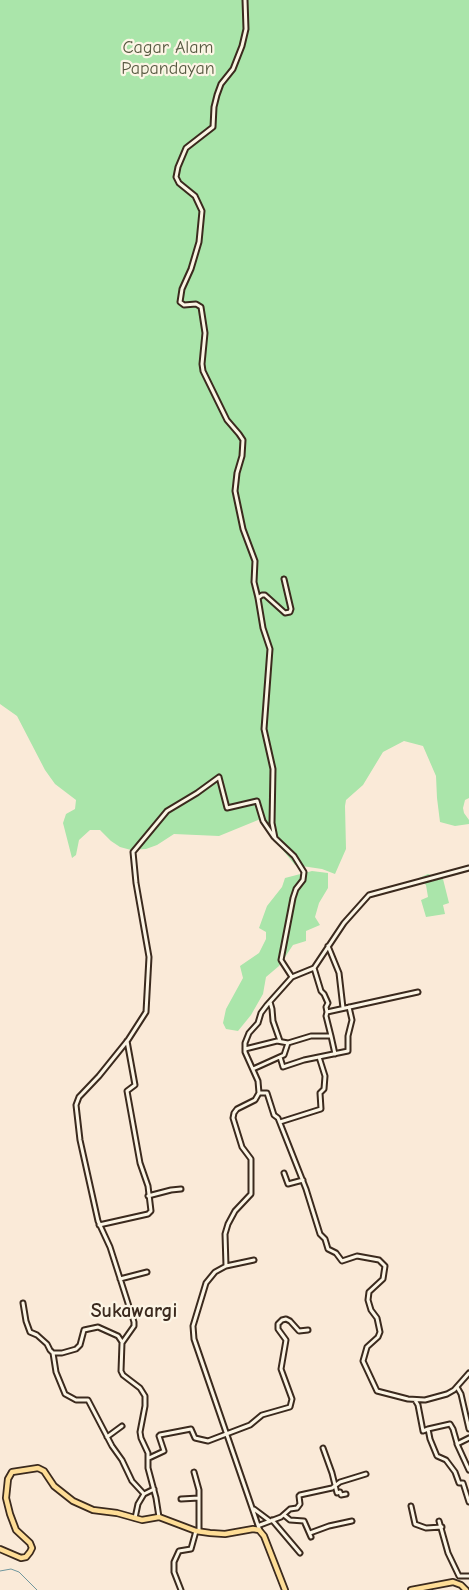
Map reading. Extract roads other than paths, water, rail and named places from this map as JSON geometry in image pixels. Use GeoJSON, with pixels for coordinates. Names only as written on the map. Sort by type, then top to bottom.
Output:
{"type":"FeatureCollection","features":[{"type":"Feature","properties":{"kind":"main road"},"geometry":{"type":"LineString","coordinates":[[0,1549],[21,1558],[28,1556],[31,1550],[30,1544],[16,1530],[6,1498],[8,1477],[12,1472],[38,1468],[42,1470],[54,1486],[73,1501],[100,1512],[117,1513],[142,1520],[159,1517],[198,1531],[218,1534],[260,1528],[285,1590]]}},
{"type":"Feature","properties":{"kind":"main road"},"geometry":{"type":"LineString","coordinates":[[411,1590],[453,1582],[461,1585],[466,1590]]}},
{"type":"Feature","properties":{"kind":"street"},"geometry":{"type":"LineString","coordinates":[[245,0],[246,29],[242,46],[233,69],[222,84],[217,95],[213,127],[186,148],[176,177],[178,182],[195,196],[202,211],[199,242],[180,302],[184,305],[196,304],[201,307],[205,333],[203,371],[226,420],[242,440],[242,456],[237,473],[235,496],[245,536],[255,559],[254,582],[263,628],[270,649],[264,729],[273,769],[272,823],[274,838]]}},
{"type":"Feature","properties":{"kind":"street"},"geometry":{"type":"LineString","coordinates":[[258,598],[265,595],[285,614],[290,612],[292,609],[284,579]]}},
{"type":"Feature","properties":{"kind":"street"},"geometry":{"type":"LineString","coordinates":[[122,1343],[134,1326],[134,1322],[110,1247],[95,1213],[80,1140],[76,1105],[79,1097],[99,1076],[127,1041],[146,1012],[149,957],[136,882],[133,852],[167,811],[219,777],[227,808],[257,801],[263,821],[274,838],[294,856],[304,872],[293,898],[281,960],[292,977]]}},
{"type":"Feature","properties":{"kind":"street"},"geometry":{"type":"LineString","coordinates":[[226,1266],[225,1234],[228,1224],[235,1211],[251,1194],[251,1159],[242,1147],[233,1118],[237,1109],[255,1100],[258,1093],[258,1081],[245,1049],[249,1033],[258,1023],[261,1013],[292,977],[314,968],[346,920],[369,895],[469,868]]}},
{"type":"Feature","properties":{"kind":"street"},"geometry":{"type":"LineString","coordinates":[[328,946],[339,973],[343,1008]]}},
{"type":"Feature","properties":{"kind":"street"},"geometry":{"type":"LineString","coordinates":[[314,968],[321,991],[328,1003],[326,1016],[335,1054]]}},
{"type":"Feature","properties":{"kind":"street"},"geometry":{"type":"LineString","coordinates":[[327,1012],[418,992]]}},
{"type":"Feature","properties":{"kind":"street"},"geometry":{"type":"LineString","coordinates":[[270,1002],[280,1041]]}},
{"type":"Feature","properties":{"kind":"street"},"geometry":{"type":"LineString","coordinates":[[280,1057],[283,1067],[349,1050],[348,1036],[352,1020],[349,1007]]}},
{"type":"Feature","properties":{"kind":"street"},"geometry":{"type":"LineString","coordinates":[[245,1049],[280,1041],[288,1043],[311,1036],[331,1036]]}},
{"type":"Feature","properties":{"kind":"street"},"geometry":{"type":"LineString","coordinates":[[100,1224],[150,1213],[151,1210],[148,1186],[140,1163],[128,1091],[135,1086],[127,1041]]}},
{"type":"Feature","properties":{"kind":"street"},"geometry":{"type":"LineString","coordinates":[[253,1070],[284,1054],[288,1043]]}},
{"type":"Feature","properties":{"kind":"street"},"geometry":{"type":"LineString","coordinates":[[280,1122],[321,1109],[320,1093],[324,1089],[326,1076],[319,1057]]}},
{"type":"Feature","properties":{"kind":"street"},"geometry":{"type":"LineString","coordinates":[[258,1093],[266,1092],[274,1115],[280,1122],[303,1180],[320,1234],[325,1239],[328,1250],[336,1253],[342,1261],[357,1256],[379,1260],[385,1266],[383,1279],[369,1292],[368,1300],[371,1310],[378,1318],[380,1332],[378,1337],[368,1347],[363,1360],[377,1391],[415,1400],[425,1400],[447,1394],[457,1387],[469,1373]]}},
{"type":"Feature","properties":{"kind":"street"},"geometry":{"type":"LineString","coordinates":[[284,1173],[288,1184],[303,1180]]}},
{"type":"Feature","properties":{"kind":"street"},"geometry":{"type":"LineString","coordinates":[[148,1196],[171,1190],[181,1190]]}},
{"type":"Feature","properties":{"kind":"street"},"geometry":{"type":"LineString","coordinates":[[254,1260],[226,1266],[215,1272],[206,1283],[193,1326],[194,1339],[260,1528],[271,1520],[284,1515],[290,1509],[299,1507],[300,1495],[334,1487],[340,1482],[366,1474]]}},
{"type":"Feature","properties":{"kind":"street"},"geometry":{"type":"LineString","coordinates":[[120,1279],[146,1272]]}},
{"type":"Feature","properties":{"kind":"street"},"geometry":{"type":"LineString","coordinates":[[23,1304],[30,1332],[37,1335],[47,1344],[53,1354],[56,1372],[63,1391],[74,1399],[88,1400],[131,1479],[144,1494]]}},
{"type":"Feature","properties":{"kind":"street"},"geometry":{"type":"LineString","coordinates":[[149,1458],[164,1451],[159,1436],[164,1433],[191,1429],[195,1438],[208,1441],[250,1425],[262,1415],[291,1405],[291,1396],[281,1369],[286,1340],[278,1329],[278,1324],[286,1319],[300,1331],[308,1330]]}},
{"type":"Feature","properties":{"kind":"street"},"geometry":{"type":"LineString","coordinates":[[53,1354],[76,1349],[80,1345],[84,1330],[98,1327],[118,1336],[122,1343],[122,1374],[140,1388],[145,1396],[140,1432],[149,1458],[149,1474],[159,1517]]}},
{"type":"Feature","properties":{"kind":"street"},"geometry":{"type":"LineString","coordinates":[[457,1387],[462,1394],[469,1428]]}},
{"type":"Feature","properties":{"kind":"street"},"geometry":{"type":"LineString","coordinates":[[415,1400],[418,1405],[423,1431],[450,1424],[469,1470]]}},
{"type":"Feature","properties":{"kind":"street"},"geometry":{"type":"LineString","coordinates":[[107,1437],[122,1426]]}},
{"type":"Feature","properties":{"kind":"street"},"geometry":{"type":"LineString","coordinates":[[428,1429],[436,1454],[438,1457],[446,1460],[456,1474],[459,1483],[463,1483],[469,1502]]}},
{"type":"Feature","properties":{"kind":"street"},"geometry":{"type":"LineString","coordinates":[[457,1443],[469,1438]]}},
{"type":"Feature","properties":{"kind":"street"},"geometry":{"type":"LineString","coordinates":[[322,1448],[332,1473],[337,1493],[340,1492],[341,1495],[346,1494]]}},
{"type":"Feature","properties":{"kind":"street"},"geometry":{"type":"LineString","coordinates":[[181,1590],[174,1572],[174,1562],[179,1551],[191,1549],[198,1531],[199,1498],[194,1472]]}},
{"type":"Feature","properties":{"kind":"street"},"geometry":{"type":"LineString","coordinates":[[135,1518],[138,1504],[144,1494],[154,1489]]}},
{"type":"Feature","properties":{"kind":"street"},"geometry":{"type":"LineString","coordinates":[[181,1500],[199,1498]]}},
{"type":"Feature","properties":{"kind":"street"},"geometry":{"type":"LineString","coordinates":[[411,1506],[415,1524],[426,1528],[442,1527]]}},
{"type":"Feature","properties":{"kind":"street"},"geometry":{"type":"LineString","coordinates":[[253,1509],[271,1520],[300,1553]]}},
{"type":"Feature","properties":{"kind":"street"},"geometry":{"type":"LineString","coordinates":[[284,1515],[290,1520],[304,1521],[310,1535],[329,1526],[352,1521]]}},
{"type":"Feature","properties":{"kind":"street"},"geometry":{"type":"LineString","coordinates":[[439,1521],[448,1553],[460,1577],[461,1585]]}},
{"type":"Feature","properties":{"kind":"street"},"geometry":{"type":"LineString","coordinates":[[453,1582],[460,1577],[469,1576]]}},
{"type":"Feature","properties":{"kind":"street"},"geometry":{"type":"LineString","coordinates":[[438,1584],[440,1590]]}},
{"type":"Feature","properties":{"kind":"waterway"},"geometry":{"type":"LineString","coordinates":[[0,1571],[11,1569],[19,1572],[37,1590]]}},
{"type":"Feature","properties":{"kind":"district","name":"Sukawargi"},"geometry":{"type":"Point","coordinates":[134,1311]}},
{"type":"Feature","properties":{"kind":"park label","name":"Cagar Alam Papandayan"},"geometry":{"type":"Point","coordinates":[168,58]}}]}
